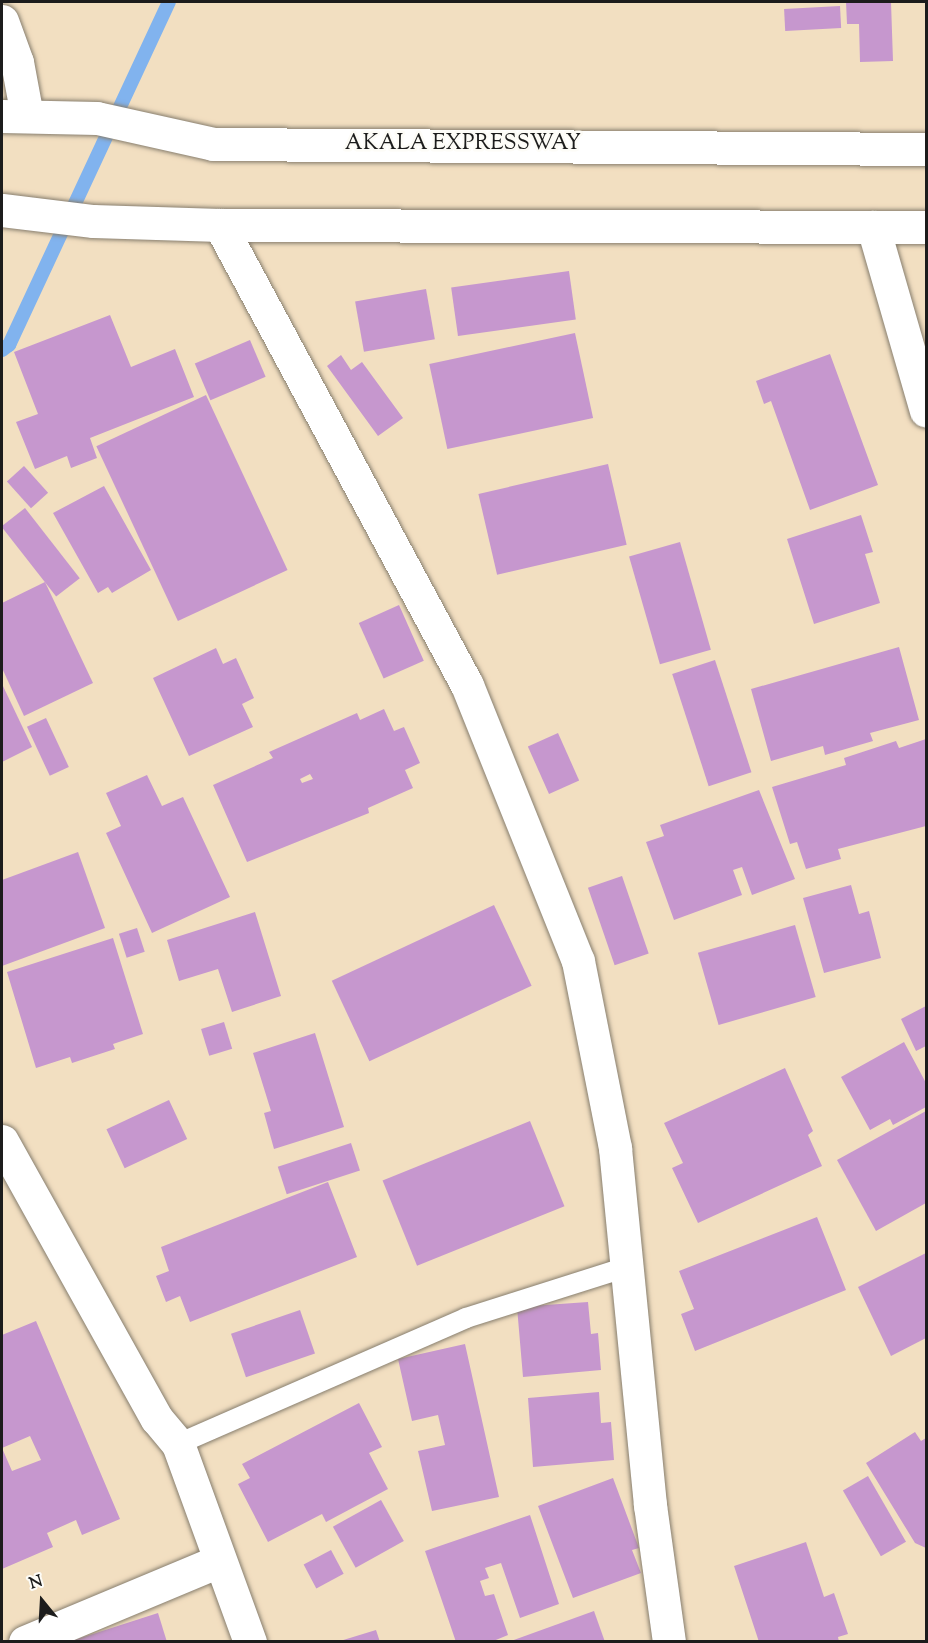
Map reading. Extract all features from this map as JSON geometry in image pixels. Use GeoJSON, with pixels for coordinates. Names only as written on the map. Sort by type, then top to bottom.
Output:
{"type":"FeatureCollection","features":[{"type":"Feature","properties":{"kind":"street"},"geometry":{"type":"LineString","coordinates":[[2,21],[16,62],[14,116]]}},
{"type":"Feature","properties":{"kind":"street","name":"AKALA EXPRESSWAY"},"geometry":{"type":"LineString","coordinates":[[14,116],[96,118],[213,144],[927,149]]}},
{"type":"Feature","properties":{"kind":"street"},"geometry":{"type":"LineString","coordinates":[[2,210],[93,221],[220,225],[927,227]]}},
{"type":"Feature","properties":{"kind":"street"},"geometry":{"type":"LineString","coordinates":[[220,225],[467,685],[578,961],[615,1149],[650,1505],[669,1641]]}},
{"type":"Feature","properties":{"kind":"street"},"geometry":{"type":"LineString","coordinates":[[873,227],[927,411]]}},
{"type":"Feature","properties":{"kind":"street"},"geometry":{"type":"LineString","coordinates":[[2,1141],[157,1419],[178,1444],[219,1562],[250,1641]]}},
{"type":"Feature","properties":{"kind":"street"},"geometry":{"type":"LineString","coordinates":[[25,1641],[219,1562]]}},
{"type":"Feature","properties":{"kind":"lane"},"geometry":{"type":"LineString","coordinates":[[178,1444],[466,1318],[627,1267]]}},
{"type":"Feature","properties":{"kind":"building"},"geometry":{"type":"Polygon","coordinates":[[[846,2],[891,2],[893,61],[860,62],[859,24],[847,24],[846,2]]]}},
{"type":"Feature","properties":{"kind":"building"},"geometry":{"type":"Polygon","coordinates":[[[840,6],[841,28],[785,31],[784,9],[840,6]]]}},
{"type":"Feature","properties":{"kind":"building"},"geometry":{"type":"Polygon","coordinates":[[[569,271],[576,320],[458,336],[451,288],[569,271]]]}},
{"type":"Feature","properties":{"kind":"building"},"geometry":{"type":"Polygon","coordinates":[[[426,289],[435,339],[364,352],[355,302],[426,289]]]}},
{"type":"Feature","properties":{"kind":"building"},"geometry":{"type":"Polygon","coordinates":[[[110,315],[131,367],[175,349],[194,397],[90,438],[97,458],[71,468],[67,456],[35,469],[16,422],[38,414],[14,352],[110,315]]]}},
{"type":"Feature","properties":{"kind":"building"},"geometry":{"type":"Polygon","coordinates":[[[575,333],[593,418],[447,449],[429,364],[575,333]]]}},
{"type":"Feature","properties":{"kind":"building"},"geometry":{"type":"Polygon","coordinates":[[[250,340],[266,377],[210,400],[195,363],[250,340]]]}},
{"type":"Feature","properties":{"kind":"building"},"geometry":{"type":"Polygon","coordinates":[[[830,354],[878,485],[810,510],[771,401],[764,404],[756,381],[830,354]]]}},
{"type":"Feature","properties":{"kind":"building"},"geometry":{"type":"Polygon","coordinates":[[[341,355],[351,370],[362,362],[403,418],[378,436],[327,366],[341,355]]]}},
{"type":"Feature","properties":{"kind":"building"},"geometry":{"type":"Polygon","coordinates":[[[206,395],[288,570],[178,621],[96,446],[206,395]]]}},
{"type":"Feature","properties":{"kind":"building"},"geometry":{"type":"Polygon","coordinates":[[[608,464],[627,545],[497,575],[478,494],[608,464]]]}},
{"type":"Feature","properties":{"kind":"building"},"geometry":{"type":"Polygon","coordinates":[[[24,466],[48,493],[31,508],[7,481],[24,466]]]}},
{"type":"Feature","properties":{"kind":"building"},"geometry":{"type":"Polygon","coordinates":[[[104,486],[151,570],[112,593],[108,587],[98,593],[53,513],[104,486]]]}},
{"type":"Feature","properties":{"kind":"building"},"geometry":{"type":"Polygon","coordinates":[[[25,508],[80,578],[56,597],[2,527],[25,508]]]}},
{"type":"Feature","properties":{"kind":"building"},"geometry":{"type":"Polygon","coordinates":[[[861,515],[873,552],[865,554],[880,603],[814,624],[787,539],[861,515]]]}},
{"type":"Feature","properties":{"kind":"building"},"geometry":{"type":"Polygon","coordinates":[[[680,542],[711,650],[660,664],[629,557],[680,542]]]}},
{"type":"Feature","properties":{"kind":"building"},"geometry":{"type":"Polygon","coordinates":[[[45,582],[93,683],[24,716],[2,668],[2,603],[45,582]]]}},
{"type":"Feature","properties":{"kind":"building"},"geometry":{"type":"Polygon","coordinates":[[[399,605],[424,661],[384,679],[359,623],[399,605]]]}},
{"type":"Feature","properties":{"kind":"building"},"geometry":{"type":"Polygon","coordinates":[[[899,647],[919,720],[870,733],[873,741],[825,755],[823,746],[771,761],[751,689],[899,647]]]}},
{"type":"Feature","properties":{"kind":"building"},"geometry":{"type":"Polygon","coordinates":[[[216,648],[223,664],[236,658],[254,698],[242,704],[253,727],[189,756],[153,678],[216,648]]]}},
{"type":"Feature","properties":{"kind":"building"},"geometry":{"type":"Polygon","coordinates":[[[715,660],[751,772],[709,786],[672,674],[715,660]]]}},
{"type":"Feature","properties":{"kind":"building"},"geometry":{"type":"Polygon","coordinates":[[[2,684],[32,747],[2,762],[2,684]]]}},
{"type":"Feature","properties":{"kind":"building"},"geometry":{"type":"Polygon","coordinates":[[[384,709],[394,731],[404,727],[420,763],[405,770],[413,788],[368,808],[369,813],[247,862],[213,785],[273,758],[269,752],[357,713],[360,720],[384,709]],[[310,774],[300,779],[302,783],[313,779],[310,774]]]}},
{"type":"Feature","properties":{"kind":"building"},"geometry":{"type":"Polygon","coordinates":[[[46,718],[69,767],[50,776],[27,727],[46,718]]]}},
{"type":"Feature","properties":{"kind":"building"},"geometry":{"type":"Polygon","coordinates":[[[558,733],[579,781],[549,794],[528,746],[558,733]]]}},
{"type":"Feature","properties":{"kind":"building"},"geometry":{"type":"Polygon","coordinates":[[[926,739],[926,826],[838,849],[841,859],[806,869],[797,842],[790,844],[772,787],[846,765],[844,758],[896,741],[899,748],[926,739]]]}},
{"type":"Feature","properties":{"kind":"building"},"geometry":{"type":"Polygon","coordinates":[[[147,775],[162,806],[183,797],[230,897],[152,933],[106,833],[121,826],[106,793],[147,775]]]}},
{"type":"Feature","properties":{"kind":"building"},"geometry":{"type":"Polygon","coordinates":[[[759,790],[795,879],[752,895],[742,867],[733,870],[742,895],[674,920],[646,842],[664,836],[660,825],[759,790]]]}},
{"type":"Feature","properties":{"kind":"building"},"geometry":{"type":"Polygon","coordinates":[[[78,852],[105,928],[2,966],[2,880],[78,852]]]}},
{"type":"Feature","properties":{"kind":"building"},"geometry":{"type":"Polygon","coordinates":[[[622,876],[649,954],[615,965],[588,888],[622,876]]]}},
{"type":"Feature","properties":{"kind":"building"},"geometry":{"type":"Polygon","coordinates":[[[851,885],[859,914],[869,911],[881,958],[824,973],[803,898],[851,885]]]}},
{"type":"Feature","properties":{"kind":"building"},"geometry":{"type":"Polygon","coordinates":[[[494,905],[532,986],[369,1061],[332,981],[494,905]]]}},
{"type":"Feature","properties":{"kind":"building"},"geometry":{"type":"Polygon","coordinates":[[[255,912],[281,996],[232,1012],[218,969],[179,981],[167,940],[255,912]]]}},
{"type":"Feature","properties":{"kind":"building"},"geometry":{"type":"Polygon","coordinates":[[[795,925],[816,997],[719,1025],[698,953],[795,925]]]}},
{"type":"Feature","properties":{"kind":"building"},"geometry":{"type":"Polygon","coordinates":[[[137,928],[145,952],[127,958],[119,934],[137,928]]]}},
{"type":"Feature","properties":{"kind":"building"},"geometry":{"type":"Polygon","coordinates":[[[113,938],[143,1034],[113,1044],[115,1049],[72,1063],[70,1057],[36,1068],[7,972],[113,938]]]}},
{"type":"Feature","properties":{"kind":"building"},"geometry":{"type":"Polygon","coordinates":[[[926,1006],[926,1046],[916,1051],[901,1019],[926,1006]]]}},
{"type":"Feature","properties":{"kind":"building"},"geometry":{"type":"Polygon","coordinates":[[[224,1022],[232,1049],[209,1056],[201,1029],[224,1022]]]}},
{"type":"Feature","properties":{"kind":"building"},"geometry":{"type":"Polygon","coordinates":[[[315,1033],[344,1127],[274,1149],[264,1113],[271,1111],[253,1053],[315,1033]]]}},
{"type":"Feature","properties":{"kind":"building"},"geometry":{"type":"Polygon","coordinates":[[[904,1042],[926,1083],[926,1107],[893,1125],[890,1119],[870,1130],[841,1077],[904,1042]]]}},
{"type":"Feature","properties":{"kind":"building"},"geometry":{"type":"Polygon","coordinates":[[[785,1068],[813,1131],[808,1135],[822,1166],[698,1223],[672,1168],[683,1163],[664,1123],[785,1068]]]}},
{"type":"Feature","properties":{"kind":"building"},"geometry":{"type":"Polygon","coordinates":[[[169,1100],[187,1139],[125,1168],[106,1129],[169,1100]]]}},
{"type":"Feature","properties":{"kind":"building"},"geometry":{"type":"Polygon","coordinates":[[[926,1111],[926,1203],[876,1231],[837,1160],[926,1111]]]}},
{"type":"Feature","properties":{"kind":"building"},"geometry":{"type":"Polygon","coordinates":[[[530,1121],[564,1206],[417,1266],[383,1181],[530,1121]]]}},
{"type":"Feature","properties":{"kind":"building"},"geometry":{"type":"Polygon","coordinates":[[[351,1143],[360,1171],[287,1194],[278,1167],[351,1143]]]}},
{"type":"Feature","properties":{"kind":"building"},"geometry":{"type":"Polygon","coordinates":[[[328,1182],[357,1257],[190,1322],[180,1296],[166,1302],[156,1276],[169,1271],[161,1247],[328,1182]]]}},
{"type":"Feature","properties":{"kind":"building"},"geometry":{"type":"Polygon","coordinates":[[[817,1217],[846,1290],[695,1351],[681,1314],[694,1309],[679,1271],[817,1217]]]}},
{"type":"Feature","properties":{"kind":"building"},"geometry":{"type":"Polygon","coordinates":[[[926,1253],[926,1338],[891,1356],[858,1287],[926,1253]]]}},
{"type":"Feature","properties":{"kind":"building"},"geometry":{"type":"Polygon","coordinates":[[[588,1302],[591,1334],[598,1333],[601,1370],[523,1377],[517,1307],[588,1302]]]}},
{"type":"Feature","properties":{"kind":"building"},"geometry":{"type":"Polygon","coordinates":[[[300,1310],[315,1353],[246,1377],[231,1334],[300,1310]]]}},
{"type":"Feature","properties":{"kind":"building"},"geometry":{"type":"Polygon","coordinates":[[[36,1321],[120,1519],[82,1535],[76,1520],[47,1533],[53,1547],[2,1569],[2,1448],[2,1335],[36,1321]],[[30,1436],[2,1448],[12,1471],[41,1460],[30,1436]]]}},
{"type":"Feature","properties":{"kind":"building"},"geometry":{"type":"Polygon","coordinates":[[[465,1344],[499,1497],[432,1511],[418,1451],[445,1445],[438,1415],[412,1421],[398,1359],[465,1344]]]}},
{"type":"Feature","properties":{"kind":"building"},"geometry":{"type":"Polygon","coordinates":[[[599,1392],[601,1423],[611,1422],[614,1460],[533,1467],[528,1398],[599,1392]]]}},
{"type":"Feature","properties":{"kind":"building"},"geometry":{"type":"Polygon","coordinates":[[[359,1403],[382,1447],[369,1453],[388,1489],[326,1522],[322,1514],[268,1542],[238,1484],[250,1478],[242,1464],[359,1403]]]}},
{"type":"Feature","properties":{"kind":"building"},"geometry":{"type":"Polygon","coordinates":[[[915,1432],[921,1441],[926,1438],[926,1548],[915,1543],[866,1463],[915,1432]]]}},
{"type":"Feature","properties":{"kind":"building"},"geometry":{"type":"Polygon","coordinates":[[[868,1476],[906,1542],[881,1556],[843,1490],[868,1476]]]}},
{"type":"Feature","properties":{"kind":"building"},"geometry":{"type":"Polygon","coordinates":[[[613,1478],[639,1548],[632,1550],[641,1573],[573,1598],[538,1506],[613,1478]]]}},
{"type":"Feature","properties":{"kind":"building"},"geometry":{"type":"Polygon","coordinates":[[[381,1500],[404,1541],[356,1568],[333,1527],[381,1500]]]}},
{"type":"Feature","properties":{"kind":"building"},"geometry":{"type":"Polygon","coordinates":[[[530,1515],[559,1604],[520,1618],[501,1563],[485,1568],[489,1578],[480,1581],[485,1596],[494,1594],[508,1635],[491,1642],[456,1642],[425,1551],[530,1515]]]}},
{"type":"Feature","properties":{"kind":"building"},"geometry":{"type":"Polygon","coordinates":[[[806,1542],[824,1597],[834,1593],[848,1634],[838,1637],[839,1642],[759,1642],[734,1566],[806,1542]]]}},
{"type":"Feature","properties":{"kind":"building"},"geometry":{"type":"Polygon","coordinates":[[[331,1550],[344,1574],[316,1588],[304,1565],[331,1550]]]}},
{"type":"Feature","properties":{"kind":"building"},"geometry":{"type":"Polygon","coordinates":[[[594,1611],[605,1642],[511,1642],[511,1641],[594,1611]]]}},
{"type":"Feature","properties":{"kind":"building"},"geometry":{"type":"Polygon","coordinates":[[[158,1613],[167,1642],[71,1642],[71,1641],[158,1613]]]}},
{"type":"Feature","properties":{"kind":"building"},"geometry":{"type":"Polygon","coordinates":[[[376,1630],[380,1642],[340,1642],[340,1641],[376,1630]]]}},
{"type":"Feature","properties":{"kind":"waterway"},"geometry":{"type":"LineString","coordinates":[[2,350],[9,345],[169,2]]}}]}
